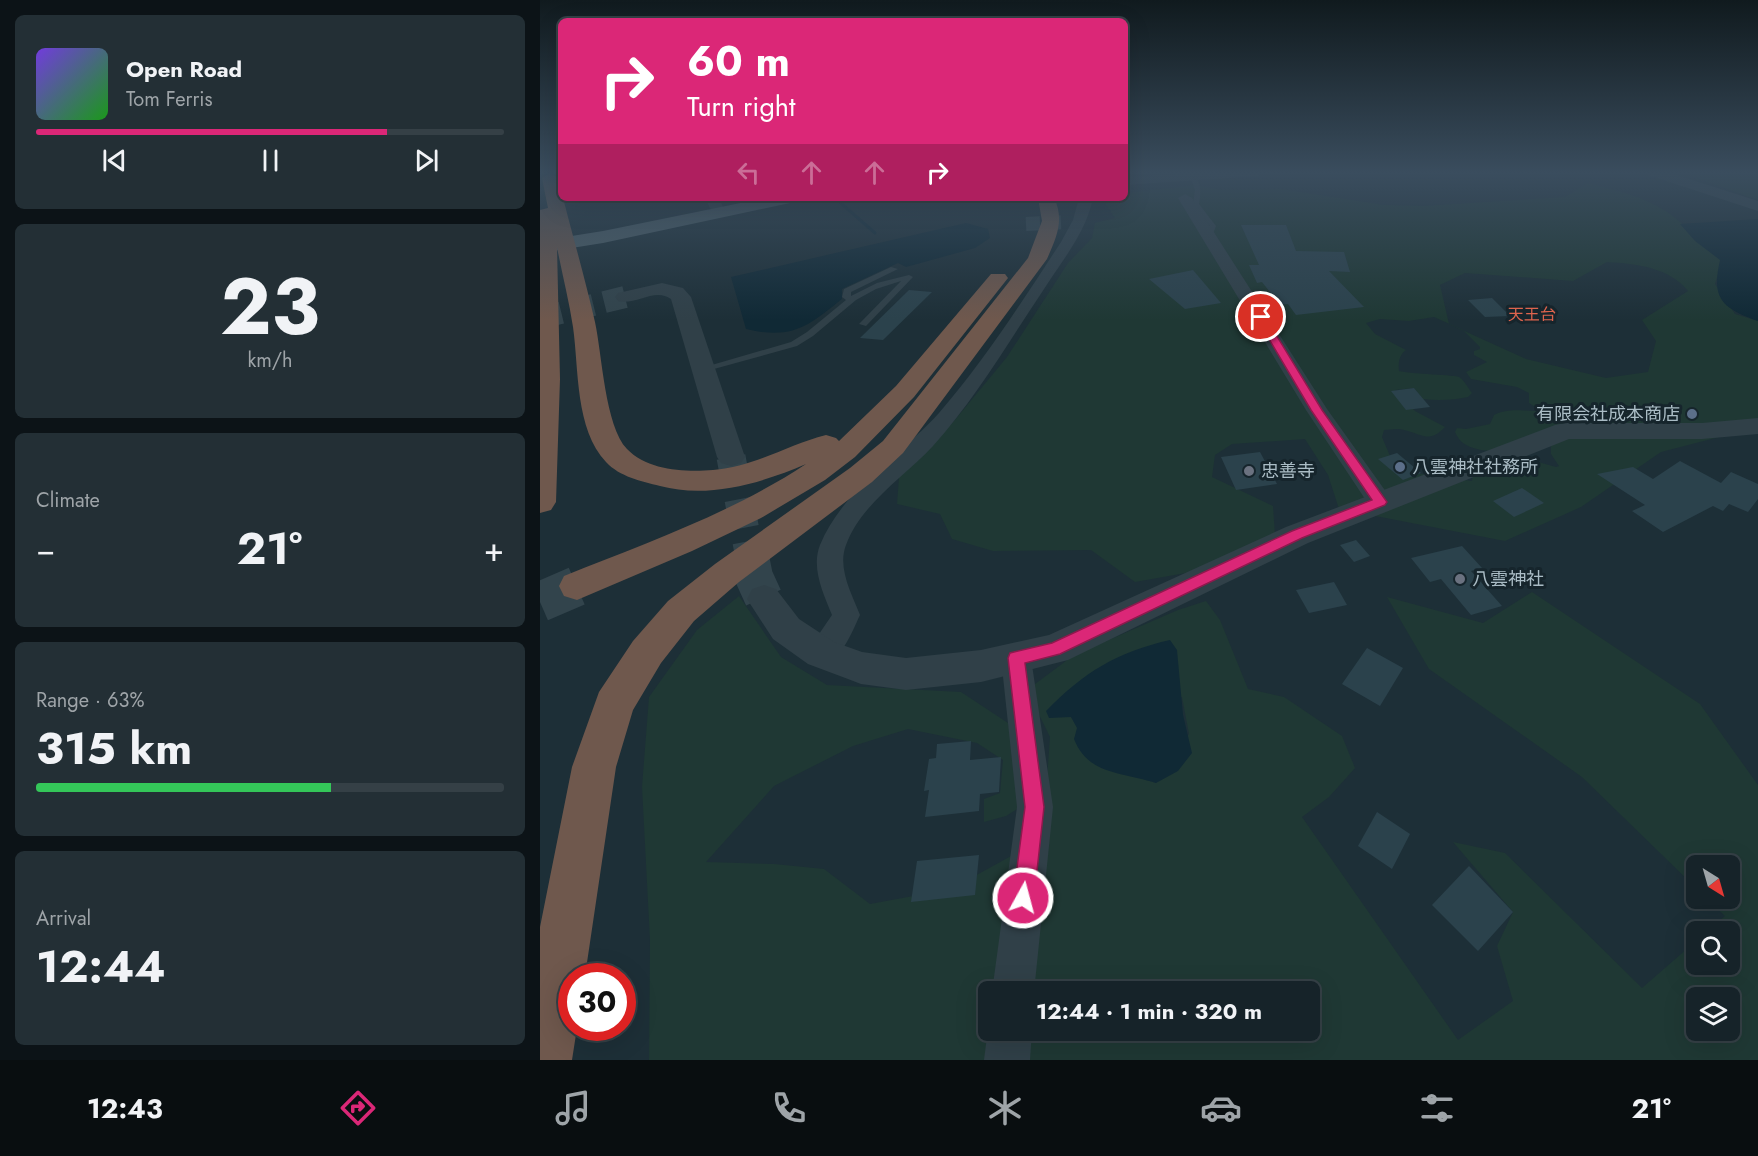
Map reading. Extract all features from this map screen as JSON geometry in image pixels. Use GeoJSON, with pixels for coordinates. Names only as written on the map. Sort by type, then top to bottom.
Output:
{"type":"FeatureCollection","features":[{"type":"Feature","properties":{"kind":"highway"},"geometry":{"type":"LineString","coordinates":[[540,502],[547,379],[552,221]]}},
{"type":"Feature","properties":{"kind":"highway"},"geometry":{"type":"LineString","coordinates":[[543,1060],[594,767],[614,705],[646,652],[681,611],[727,573],[861,475],[892,447],[916,397],[1026,247],[1039,221]]}},
{"type":"Feature","properties":{"kind":"highway"},"geometry":{"type":"LineString","coordinates":[[576,595],[711,543],[777,508],[846,464],[916,397],[1037,259],[1052,221]]}},
{"type":"Feature","properties":{"kind":"highway"},"geometry":{"type":"LineString","coordinates":[[552,245],[602,426],[612,451],[630,467],[661,477],[699,480],[757,472],[796,459],[916,397]]}},
{"type":"Feature","properties":{"kind":"main road"},"geometry":{"type":"LineString","coordinates":[[552,245],[636,221]]}},
{"type":"Feature","properties":{"kind":"main road"},"geometry":{"type":"LineString","coordinates":[[552,245],[677,221]]}},
{"type":"Feature","properties":{"kind":"street"},"geometry":{"type":"LineString","coordinates":[[821,653],[838,631],[846,615],[831,573],[832,547],[870,491],[915,451],[946,418],[1017,320],[1040,281],[1057,262],[1072,221]]}},
{"type":"Feature","properties":{"kind":"street"},"geometry":{"type":"LineString","coordinates":[[1199,221],[1317,410],[1380,502]]}},
{"type":"Feature","properties":{"kind":"street"},"geometry":{"type":"LineString","coordinates":[[625,297],[666,288],[681,297],[731,457]]}},
{"type":"Feature","properties":{"kind":"street"},"geometry":{"type":"LineString","coordinates":[[765,600],[786,629],[821,653],[861,668],[906,674],[981,666],[1055,649],[1297,535],[1565,431],[1702,431],[1758,426]]}},
{"type":"Feature","properties":{"kind":"street"},"geometry":{"type":"LineString","coordinates":[[1014,981],[1035,807],[1016,658]]}},
{"type":"Feature","properties":{"kind":"street"},"geometry":{"type":"LineString","coordinates":[[1007,1060],[1009,1041]]}},
{"type":"Feature","properties":{"kind":"lane"},"geometry":{"type":"LineString","coordinates":[[1209,221],[1213,226],[1209,238]]}},
{"type":"Feature","properties":{"kind":"lane"},"geometry":{"type":"LineString","coordinates":[[851,299],[846,297],[847,291],[894,269]]}},
{"type":"Feature","properties":{"kind":"lane"},"geometry":{"type":"LineString","coordinates":[[703,369],[805,339],[851,299],[877,286],[909,277],[863,324]]}},
{"type":"Feature","properties":{"kind":"green space"},"geometry":{"type":"Polygon","coordinates":[[[1679,221],[1722,261],[1715,284],[1735,314],[1758,321],[1758,427],[1661,452],[1581,507],[1505,541],[1339,509],[1328,475],[1305,439],[1232,444],[1215,455],[1212,477],[1273,506],[1275,535],[1197,571],[1135,582],[1091,550],[993,551],[952,539],[940,514],[897,504],[899,477],[954,421],[1007,357],[1068,263],[1092,238],[1095,223],[1679,221]],[[1607,262],[1573,281],[1465,273],[1440,285],[1449,324],[1434,317],[1409,321],[1380,319],[1366,323],[1375,334],[1406,350],[1400,359],[1399,371],[1459,377],[1472,393],[1463,398],[1434,400],[1423,399],[1414,388],[1395,390],[1415,411],[1445,427],[1430,436],[1402,429],[1384,430],[1382,437],[1390,456],[1417,473],[1472,481],[1473,475],[1517,456],[1559,466],[1551,454],[1551,443],[1495,451],[1472,448],[1459,438],[1455,432],[1457,428],[1466,429],[1490,424],[1494,415],[1505,411],[1536,411],[1537,408],[1529,403],[1529,393],[1517,387],[1471,379],[1466,372],[1487,362],[1474,355],[1474,351],[1480,347],[1464,331],[1526,359],[1606,378],[1648,372],[1656,341],[1642,320],[1688,291],[1662,272],[1629,264],[1607,262]]]}},
{"type":"Feature","properties":{"kind":"green space"},"geometry":{"type":"Polygon","coordinates":[[[1532,592],[1700,704],[1758,785],[1758,1060],[649,1060],[650,940],[642,787],[649,697],[697,630],[739,596],[781,657],[827,685],[961,692],[1008,723],[1027,803],[1006,816],[984,822],[984,799],[1000,793],[1003,760],[977,743],[908,729],[853,746],[774,786],[706,862],[774,864],[824,869],[870,904],[951,889],[1024,849],[1046,793],[1050,737],[1027,690],[1074,655],[1178,610],[1206,601],[1220,620],[1248,689],[1284,697],[1342,736],[1355,768],[1329,797],[1302,817],[1458,1040],[1513,1001],[1497,946],[1513,912],[1453,842],[1505,853],[1642,988],[1686,950],[1686,975],[1740,975],[1740,921],[1719,921],[1725,916],[1718,909],[1740,909],[1740,855],[1686,855],[1686,878],[1582,777],[1429,669],[1387,597],[1483,623],[1532,592]],[[1182,697],[1071,717],[1078,728],[1138,777],[1156,783],[1189,734],[1182,697]]]}},
{"type":"Feature","properties":{"kind":"water"},"geometry":{"type":"Polygon","coordinates":[[[1758,221],[1758,321],[1736,311],[1722,300],[1717,284],[1720,260],[1695,241],[1680,224],[1758,221]]]}},
{"type":"Feature","properties":{"kind":"water"},"geometry":{"type":"Polygon","coordinates":[[[966,223],[988,229],[990,238],[975,248],[906,267],[898,263],[842,289],[842,299],[819,317],[799,328],[776,333],[746,329],[731,277],[966,223]]]}},
{"type":"Feature","properties":{"kind":"water"},"geometry":{"type":"Polygon","coordinates":[[[1170,640],[1177,650],[1183,715],[1192,753],[1178,771],[1156,783],[1097,766],[1080,751],[1074,739],[1077,728],[1071,717],[1049,718],[1046,711],[1074,685],[1102,665],[1117,657],[1170,640]]]}},
{"type":"Feature","properties":{"kind":"building"},"geometry":{"type":"Polygon","coordinates":[[[1241,225],[1286,225],[1296,251],[1344,252],[1350,272],[1329,271],[1364,307],[1296,315],[1288,304],[1280,305],[1262,282],[1257,283],[1249,265],[1259,265],[1241,225]]]}},
{"type":"Feature","properties":{"kind":"building"},"geometry":{"type":"Polygon","coordinates":[[[1193,270],[1221,303],[1185,309],[1149,279],[1193,270]]]}},
{"type":"Feature","properties":{"kind":"building"},"geometry":{"type":"Polygon","coordinates":[[[909,290],[932,292],[883,340],[860,338],[909,290]]]}},
{"type":"Feature","properties":{"kind":"building"},"geometry":{"type":"Polygon","coordinates":[[[1492,298],[1510,316],[1485,317],[1468,300],[1492,298]]]}},
{"type":"Feature","properties":{"kind":"building"},"geometry":{"type":"Polygon","coordinates":[[[1414,388],[1430,407],[1406,410],[1391,391],[1414,388]]]}},
{"type":"Feature","properties":{"kind":"building","name":"忠善寺"},"geometry":{"type":"Polygon","coordinates":[[[1260,452],[1277,484],[1236,490],[1221,457],[1260,452]]]}},
{"type":"Feature","properties":{"kind":"building","name":"八雲神社社務所"},"geometry":{"type":"Polygon","coordinates":[[[1397,453],[1421,473],[1403,480],[1378,459],[1397,453]]]}},
{"type":"Feature","properties":{"kind":"building"},"geometry":{"type":"Polygon","coordinates":[[[1680,461],[1721,483],[1731,472],[1758,484],[1758,499],[1748,512],[1729,504],[1723,511],[1713,506],[1663,532],[1632,511],[1645,505],[1597,474],[1633,467],[1653,479],[1680,461]]]}},
{"type":"Feature","properties":{"kind":"building"},"geometry":{"type":"Polygon","coordinates":[[[1522,488],[1544,503],[1514,517],[1493,501],[1522,488]]]}},
{"type":"Feature","properties":{"kind":"building"},"geometry":{"type":"Polygon","coordinates":[[[1356,540],[1370,556],[1354,562],[1340,545],[1356,540]]]}},
{"type":"Feature","properties":{"kind":"building","name":"八雲神社"},"geometry":{"type":"Polygon","coordinates":[[[1462,546],[1482,568],[1471,571],[1502,606],[1471,615],[1441,579],[1430,582],[1411,558],[1462,546]]]}},
{"type":"Feature","properties":{"kind":"building"},"geometry":{"type":"Polygon","coordinates":[[[1334,582],[1347,605],[1309,613],[1296,590],[1334,582]]]}},
{"type":"Feature","properties":{"kind":"building"},"geometry":{"type":"Polygon","coordinates":[[[1367,648],[1403,668],[1380,706],[1342,684],[1367,648]]]}},
{"type":"Feature","properties":{"kind":"building"},"geometry":{"type":"Polygon","coordinates":[[[971,741],[970,760],[1001,757],[999,792],[980,794],[979,811],[925,817],[929,790],[924,791],[929,759],[936,758],[937,744],[971,741]]]}},
{"type":"Feature","properties":{"kind":"building"},"geometry":{"type":"Polygon","coordinates":[[[1377,812],[1410,834],[1392,869],[1358,846],[1377,812]]]}},
{"type":"Feature","properties":{"kind":"building"},"geometry":{"type":"Polygon","coordinates":[[[979,855],[975,895],[911,902],[917,861],[979,855]]]}},
{"type":"Feature","properties":{"kind":"building"},"geometry":{"type":"Polygon","coordinates":[[[1469,866],[1513,912],[1478,951],[1432,905],[1469,866]]]}},
{"type":"Feature","properties":{"kind":"waterway"},"geometry":{"type":"LineString","coordinates":[[862,221],[875,233]]}},
{"type":"Feature","properties":{"kind":"tunnel"},"geometry":{"type":"LineString","coordinates":[[1026,224],[1068,222]]}},
{"type":"Feature","properties":{"kind":"tunnel"},"geometry":{"type":"LineString","coordinates":[[540,318],[625,297]]}},
{"type":"Feature","properties":{"kind":"tunnel"},"geometry":{"type":"LineString","coordinates":[[731,457],[751,563]]}},
{"type":"Feature","properties":{"kind":"tunnel"},"geometry":{"type":"LineString","coordinates":[[751,562],[754,577],[764,599]]}},
{"type":"Feature","properties":{"kind":"tunnel"},"geometry":{"type":"LineString","coordinates":[[540,602],[577,586]]}},
{"type":"Feature","properties":{"kind":"place","name":"有限会社成本商店"},"geometry":{"type":"Point","coordinates":[1692,414]}},
{"type":"Feature","properties":{"kind":"place","name":"八雲神社社務所"},"geometry":{"type":"Point","coordinates":[1400,467]}},
{"type":"Feature","properties":{"kind":"place","name":"忠善寺"},"geometry":{"type":"Point","coordinates":[1249,471]}},
{"type":"Feature","properties":{"kind":"place","name":"八雲神社"},"geometry":{"type":"Point","coordinates":[1460,579]}},
{"type":"Feature","properties":{"kind":"district","name":"天王台"},"geometry":{"type":"Point","coordinates":[1532,314]}},
{"type":"Feature","properties":{"kind":"route"},"geometry":{"type":"LineString","coordinates":[[1023,898],[1035,807],[1016,658],[1055,649],[1297,535],[1380,502],[1317,410],[1261,317]]}}]}
